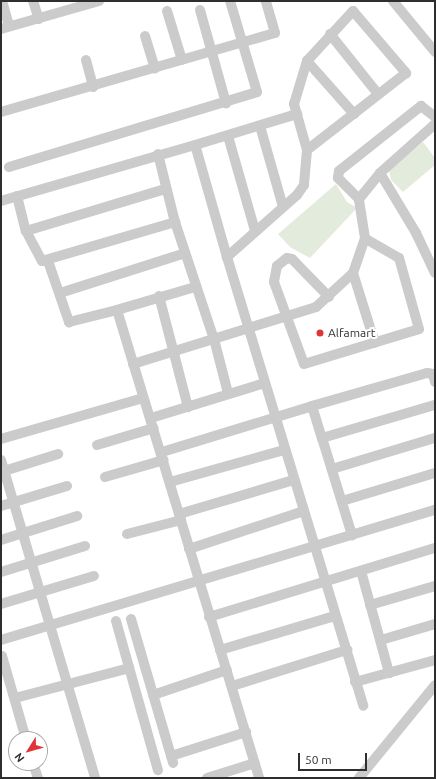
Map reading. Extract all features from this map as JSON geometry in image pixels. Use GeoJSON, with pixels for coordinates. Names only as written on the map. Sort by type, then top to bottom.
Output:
{"type":"FeatureCollection","features":[{"type":"Feature","properties":{"kind":"street"},"geometry":{"type":"LineString","coordinates":[[2,1],[5,28],[99,1]]}},
{"type":"Feature","properties":{"kind":"street"},"geometry":{"type":"LineString","coordinates":[[33,1],[39,19]]}},
{"type":"Feature","properties":{"kind":"street"},"geometry":{"type":"LineString","coordinates":[[8,167],[226,103],[257,92],[230,1]]}},
{"type":"Feature","properties":{"kind":"street"},"geometry":{"type":"LineString","coordinates":[[1,112],[275,33],[266,1]]}},
{"type":"Feature","properties":{"kind":"street"},"geometry":{"type":"LineString","coordinates":[[392,1],[435,52]]}},
{"type":"Feature","properties":{"kind":"street"},"geometry":{"type":"LineString","coordinates":[[167,10],[182,60]]}},
{"type":"Feature","properties":{"kind":"street"},"geometry":{"type":"LineString","coordinates":[[200,10],[226,103]]}},
{"type":"Feature","properties":{"kind":"street"},"geometry":{"type":"LineString","coordinates":[[227,257],[283,207],[304,186],[307,150],[294,104],[307,61],[330,34],[353,11],[406,73],[307,150]]}},
{"type":"Feature","properties":{"kind":"street"},"geometry":{"type":"LineString","coordinates":[[330,34],[378,94]]}},
{"type":"Feature","properties":{"kind":"street"},"geometry":{"type":"LineString","coordinates":[[145,36],[156,68]]}},
{"type":"Feature","properties":{"kind":"street"},"geometry":{"type":"LineString","coordinates":[[86,60],[93,86]]}},
{"type":"Feature","properties":{"kind":"street"},"geometry":{"type":"LineString","coordinates":[[307,61],[354,114]]}},
{"type":"Feature","properties":{"kind":"street"},"geometry":{"type":"LineString","coordinates":[[133,364],[288,317],[316,307],[353,273],[365,238],[358,199],[338,178],[339,171],[421,106],[435,117]]}},
{"type":"Feature","properties":{"kind":"street"},"geometry":{"type":"LineString","coordinates":[[1,201],[158,154],[228,136],[297,114]]}},
{"type":"Feature","properties":{"kind":"street"},"geometry":{"type":"LineString","coordinates":[[358,199],[380,173],[435,124]]}},
{"type":"Feature","properties":{"kind":"street"},"geometry":{"type":"LineString","coordinates":[[260,126],[283,207]]}},
{"type":"Feature","properties":{"kind":"street"},"geometry":{"type":"LineString","coordinates":[[228,136],[255,232]]}},
{"type":"Feature","properties":{"kind":"street"},"geometry":{"type":"LineString","coordinates":[[195,145],[248,328],[266,383],[284,450],[326,580],[335,616],[347,650],[363,706]]}},
{"type":"Feature","properties":{"kind":"street"},"geometry":{"type":"LineString","coordinates":[[158,154],[165,189],[195,287],[214,339],[228,393]]}},
{"type":"Feature","properties":{"kind":"street"},"geometry":{"type":"LineString","coordinates":[[380,173],[413,227],[435,273]]}},
{"type":"Feature","properties":{"kind":"street"},"geometry":{"type":"LineString","coordinates":[[26,231],[165,189]]}},
{"type":"Feature","properties":{"kind":"street"},"geometry":{"type":"LineString","coordinates":[[17,196],[26,231],[37,258],[48,261],[175,222]]}},
{"type":"Feature","properties":{"kind":"street"},"geometry":{"type":"LineString","coordinates":[[328,297],[297,262],[287,258],[277,266],[273,276],[304,364],[375,343],[412,334],[420,326],[399,258],[365,238]]}},
{"type":"Feature","properties":{"kind":"street"},"geometry":{"type":"LineString","coordinates":[[60,293],[185,253]]}},
{"type":"Feature","properties":{"kind":"street"},"geometry":{"type":"LineString","coordinates":[[48,261],[71,322],[195,287]]}},
{"type":"Feature","properties":{"kind":"street"},"geometry":{"type":"LineString","coordinates":[[353,273],[375,343]]}},
{"type":"Feature","properties":{"kind":"street"},"geometry":{"type":"LineString","coordinates":[[159,296],[188,407]]}},
{"type":"Feature","properties":{"kind":"street"},"geometry":{"type":"LineString","coordinates":[[117,310],[143,398],[163,456],[198,581],[232,686],[259,778]]}},
{"type":"Feature","properties":{"kind":"street"},"geometry":{"type":"LineString","coordinates":[[105,477],[274,415],[312,406],[427,373],[433,374],[435,382]]}},
{"type":"Feature","properties":{"kind":"street"},"geometry":{"type":"LineString","coordinates":[[97,445],[188,407],[228,393],[266,383]]}},
{"type":"Feature","properties":{"kind":"street"},"geometry":{"type":"LineString","coordinates":[[1,439],[143,398]]}},
{"type":"Feature","properties":{"kind":"street"},"geometry":{"type":"LineString","coordinates":[[322,438],[435,405]]}},
{"type":"Feature","properties":{"kind":"street"},"geometry":{"type":"LineString","coordinates":[[312,406],[352,534]]}},
{"type":"Feature","properties":{"kind":"street"},"geometry":{"type":"LineString","coordinates":[[332,469],[435,438]]}},
{"type":"Feature","properties":{"kind":"street"},"geometry":{"type":"LineString","coordinates":[[170,482],[284,450]]}},
{"type":"Feature","properties":{"kind":"street"},"geometry":{"type":"LineString","coordinates":[[3,471],[58,454]]}},
{"type":"Feature","properties":{"kind":"street"},"geometry":{"type":"LineString","coordinates":[[1,460],[3,471],[14,502],[30,564],[70,685],[95,778]]}},
{"type":"Feature","properties":{"kind":"street"},"geometry":{"type":"LineString","coordinates":[[342,501],[435,473]]}},
{"type":"Feature","properties":{"kind":"street"},"geometry":{"type":"LineString","coordinates":[[127,534],[294,480]]}},
{"type":"Feature","properties":{"kind":"street"},"geometry":{"type":"LineString","coordinates":[[1,506],[67,486]]}},
{"type":"Feature","properties":{"kind":"street"},"geometry":{"type":"LineString","coordinates":[[1,640],[435,510]]}},
{"type":"Feature","properties":{"kind":"street"},"geometry":{"type":"LineString","coordinates":[[189,549],[304,511]]}},
{"type":"Feature","properties":{"kind":"street"},"geometry":{"type":"LineString","coordinates":[[1,540],[22,535],[77,516]]}},
{"type":"Feature","properties":{"kind":"street"},"geometry":{"type":"LineString","coordinates":[[1,572],[86,546]]}},
{"type":"Feature","properties":{"kind":"street"},"geometry":{"type":"LineString","coordinates":[[210,617],[326,580],[361,571],[435,548]]}},
{"type":"Feature","properties":{"kind":"street"},"geometry":{"type":"LineString","coordinates":[[361,571],[389,673]]}},
{"type":"Feature","properties":{"kind":"street"},"geometry":{"type":"LineString","coordinates":[[1,604],[40,591],[94,576]]}},
{"type":"Feature","properties":{"kind":"street"},"geometry":{"type":"LineString","coordinates":[[370,605],[435,586]]}},
{"type":"Feature","properties":{"kind":"street"},"geometry":{"type":"LineString","coordinates":[[220,650],[335,616]]}},
{"type":"Feature","properties":{"kind":"street"},"geometry":{"type":"LineString","coordinates":[[131,619],[172,760],[246,732]]}},
{"type":"Feature","properties":{"kind":"street"},"geometry":{"type":"LineString","coordinates":[[116,621],[158,770]]}},
{"type":"Feature","properties":{"kind":"street"},"geometry":{"type":"LineString","coordinates":[[381,640],[435,624]]}},
{"type":"Feature","properties":{"kind":"street"},"geometry":{"type":"LineString","coordinates":[[232,686],[347,650]]}},
{"type":"Feature","properties":{"kind":"street"},"geometry":{"type":"LineString","coordinates":[[2,656],[24,731]]}},
{"type":"Feature","properties":{"kind":"street"},"geometry":{"type":"LineString","coordinates":[[355,682],[435,660]]}},
{"type":"Feature","properties":{"kind":"street"},"geometry":{"type":"LineString","coordinates":[[15,698],[70,685],[129,668]]}},
{"type":"Feature","properties":{"kind":"street"},"geometry":{"type":"LineString","coordinates":[[153,695],[227,670]]}},
{"type":"Feature","properties":{"kind":"street"},"geometry":{"type":"LineString","coordinates":[[365,776],[435,685]]}},
{"type":"Feature","properties":{"kind":"street"},"geometry":{"type":"LineString","coordinates":[[207,778],[255,763]]}},
{"type":"Feature","properties":{"kind":"green space"},"geometry":{"type":"Polygon","coordinates":[[[423,142],[435,158],[435,165],[403,192],[391,180],[389,170],[423,142]]]}},
{"type":"Feature","properties":{"kind":"green space"},"geometry":{"type":"Polygon","coordinates":[[[336,184],[347,202],[357,208],[310,258],[290,247],[278,234],[336,184]]]}},
{"type":"Feature","properties":{"kind":"place","name":"Alfamart"},"geometry":{"type":"Point","coordinates":[320,333]}}]}
